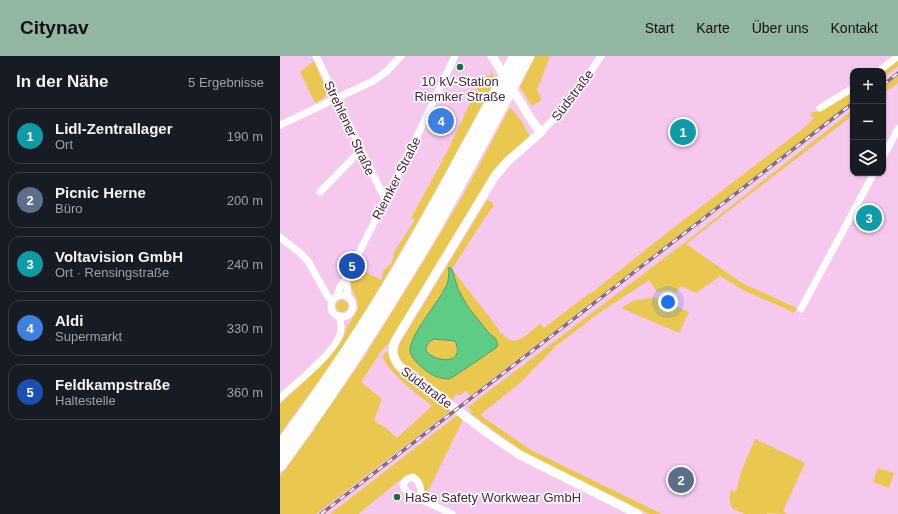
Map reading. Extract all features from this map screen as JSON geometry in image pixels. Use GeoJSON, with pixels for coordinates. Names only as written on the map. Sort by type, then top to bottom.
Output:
{"type":"FeatureCollection","features":[{"type":"Feature","properties":{"kind":"highway"},"geometry":{"type":"LineString","coordinates":[[512,74],[516,56]]}},
{"type":"Feature","properties":{"kind":"highway"},"geometry":{"type":"LineString","coordinates":[[280,465],[290,441],[387,289],[457,166],[512,74],[528,56]]}},
{"type":"Feature","properties":{"kind":"street","name":"Strehlener Straße"},"geometry":{"type":"LineString","coordinates":[[316,56],[385,199]]}},
{"type":"Feature","properties":{"kind":"street"},"geometry":{"type":"LineString","coordinates":[[280,125],[379,77],[391,68],[401,56]]}},
{"type":"Feature","properties":{"kind":"street","name":"Riemker Straße"},"geometry":{"type":"LineString","coordinates":[[335,299],[417,136],[455,56]]}},
{"type":"Feature","properties":{"kind":"street","name":"Südstraße"},"geometry":{"type":"LineString","coordinates":[[492,56],[532,121],[541,132]]}},
{"type":"Feature","properties":{"kind":"street","name":"Südstraße"},"geometry":{"type":"LineString","coordinates":[[600,56],[568,105],[499,171],[395,341],[393,357],[399,366],[493,437],[520,455],[638,514]]}},
{"type":"Feature","properties":{"kind":"street"},"geometry":{"type":"LineString","coordinates":[[883,68],[898,56]]}},
{"type":"Feature","properties":{"kind":"street"},"geometry":{"type":"LineString","coordinates":[[820,108],[850,90]]}},
{"type":"Feature","properties":{"kind":"street"},"geometry":{"type":"LineString","coordinates":[[886,151],[898,129]]}},
{"type":"Feature","properties":{"kind":"street"},"geometry":{"type":"LineString","coordinates":[[320,192],[361,150]]}},
{"type":"Feature","properties":{"kind":"street"},"geometry":{"type":"LineString","coordinates":[[801,309],[872,176]]}},
{"type":"Feature","properties":{"kind":"street"},"geometry":{"type":"LineString","coordinates":[[281,240],[308,261],[328,297],[335,299],[345,295],[348,297]]}},
{"type":"Feature","properties":{"kind":"street"},"geometry":{"type":"LineString","coordinates":[[335,299],[332,308],[334,312],[340,316],[348,315],[353,308],[351,300],[348,297],[346,278]]}},
{"type":"Feature","properties":{"kind":"street"},"geometry":{"type":"LineString","coordinates":[[280,398],[316,365],[336,342],[340,334],[340,316]]}},
{"type":"Feature","properties":{"kind":"street"},"geometry":{"type":"LineString","coordinates":[[420,499],[452,514]]}},
{"type":"Feature","properties":{"kind":"shaded area"},"geometry":{"type":"Polygon","coordinates":[[[535,56],[550,56],[537,90],[541,98],[540,101],[532,106],[520,87],[535,56]]]}},
{"type":"Feature","properties":{"kind":"shaded area"},"geometry":{"type":"Polygon","coordinates":[[[898,60],[898,66],[886,76],[886,70],[898,60]]]}},
{"type":"Feature","properties":{"kind":"shaded area"},"geometry":{"type":"Polygon","coordinates":[[[314,61],[327,91],[324,98],[315,103],[300,72],[314,61]]]}},
{"type":"Feature","properties":{"kind":"shaded area"},"geometry":{"type":"Polygon","coordinates":[[[490,70],[496,80],[403,248],[364,314],[328,369],[280,435],[280,404],[328,359],[345,334],[347,327],[358,309],[357,300],[351,287],[351,281],[353,281],[356,274],[353,272],[356,267],[381,280],[384,270],[392,263],[394,252],[415,220],[411,218],[447,152],[478,86],[485,77],[491,75],[490,70]]]}},
{"type":"Feature","properties":{"kind":"shaded area"},"geometry":{"type":"Polygon","coordinates":[[[898,76],[898,83],[886,92],[886,85],[898,76]]]}},
{"type":"Feature","properties":{"kind":"shaded area"},"geometry":{"type":"Polygon","coordinates":[[[850,93],[850,103],[470,396],[466,391],[460,395],[457,394],[454,396],[453,400],[404,364],[400,359],[398,347],[401,341],[487,200],[492,202],[494,206],[452,269],[500,331],[500,334],[502,333],[511,340],[521,339],[540,324],[544,328],[594,291],[668,232],[804,128],[814,118],[810,115],[813,112],[822,111],[850,93]],[[452,269],[449,271],[448,283],[442,295],[412,341],[419,365],[439,378],[498,344],[465,303],[453,277],[452,269]]]}},
{"type":"Feature","properties":{"kind":"shaded area"},"geometry":{"type":"Polygon","coordinates":[[[510,107],[522,122],[530,137],[491,176],[389,343],[382,350],[361,382],[382,399],[374,421],[386,428],[397,438],[432,406],[403,382],[389,368],[383,355],[390,349],[390,354],[453,409],[316,514],[280,514],[280,476],[315,429],[364,357],[466,190],[510,107]]]}},
{"type":"Feature","properties":{"kind":"shaded area"},"geometry":{"type":"Polygon","coordinates":[[[850,112],[850,118],[686,244],[742,283],[797,308],[791,316],[793,312],[743,290],[720,276],[696,293],[681,286],[675,293],[669,290],[657,292],[649,280],[599,313],[556,346],[520,383],[480,415],[531,450],[662,514],[649,514],[522,452],[471,414],[471,410],[468,407],[684,243],[850,112]]]}},
{"type":"Feature","properties":{"kind":"shaded area"},"geometry":{"type":"Polygon","coordinates":[[[449,267],[452,269],[458,289],[468,307],[489,333],[495,338],[498,344],[496,348],[450,379],[436,377],[415,361],[410,353],[414,336],[446,287],[449,267]],[[434,339],[430,341],[426,347],[426,351],[436,358],[448,360],[457,354],[455,341],[434,339]]]}},
{"type":"Feature","properties":{"kind":"shaded area"},"geometry":{"type":"Polygon","coordinates":[[[654,297],[689,312],[679,333],[621,308],[633,301],[654,297]]]}},
{"type":"Feature","properties":{"kind":"shaded area"},"geometry":{"type":"Polygon","coordinates":[[[340,300],[344,300],[348,306],[344,312],[340,312],[336,308],[336,304],[340,300]]]}},
{"type":"Feature","properties":{"kind":"shaded area"},"geometry":{"type":"Polygon","coordinates":[[[434,339],[455,341],[457,354],[448,360],[436,358],[431,355],[426,351],[426,347],[434,339]]]}},
{"type":"Feature","properties":{"kind":"shaded area"},"geometry":{"type":"Polygon","coordinates":[[[459,414],[462,418],[462,422],[427,493],[425,493],[421,481],[404,477],[358,514],[330,514],[459,414]]]}},
{"type":"Feature","properties":{"kind":"shaded area"},"geometry":{"type":"Polygon","coordinates":[[[755,439],[805,463],[783,511],[787,514],[745,514],[733,509],[732,507],[730,500],[731,490],[736,492],[741,472],[755,439]]]}},
{"type":"Feature","properties":{"kind":"shaded area"},"geometry":{"type":"Polygon","coordinates":[[[878,468],[894,473],[889,488],[873,482],[878,468]]]}},
{"type":"Feature","properties":{"kind":"railway"},"geometry":{"type":"LineString","coordinates":[[886,83],[898,73]]}},
{"type":"Feature","properties":{"kind":"railway"},"geometry":{"type":"LineString","coordinates":[[321,514],[852,104]]}},
{"type":"Feature","properties":{"kind":"place","name":"10 kV-Station Riemker Straße"},"geometry":{"type":"Point","coordinates":[460,67]}},
{"type":"Feature","properties":{"kind":"place","name":"Aldi"},"geometry":{"type":"Point","coordinates":[441,121]}},
{"type":"Feature","properties":{"kind":"place","name":"Lidl-Zentrallager"},"geometry":{"type":"Point","coordinates":[683,132]}},
{"type":"Feature","properties":{"kind":"place","name":"Voltavision GmbH"},"geometry":{"type":"Point","coordinates":[869,218]}},
{"type":"Feature","properties":{"kind":"place","name":"Feldkampstraße"},"geometry":{"type":"Point","coordinates":[352,266]}},
{"type":"Feature","properties":{"kind":"place","name":"Picnic Herne"},"geometry":{"type":"Point","coordinates":[681,480]}},
{"type":"Feature","properties":{"kind":"place","name":"HaSe Safety Workwear GmbH"},"geometry":{"type":"Point","coordinates":[397,497]}}]}
